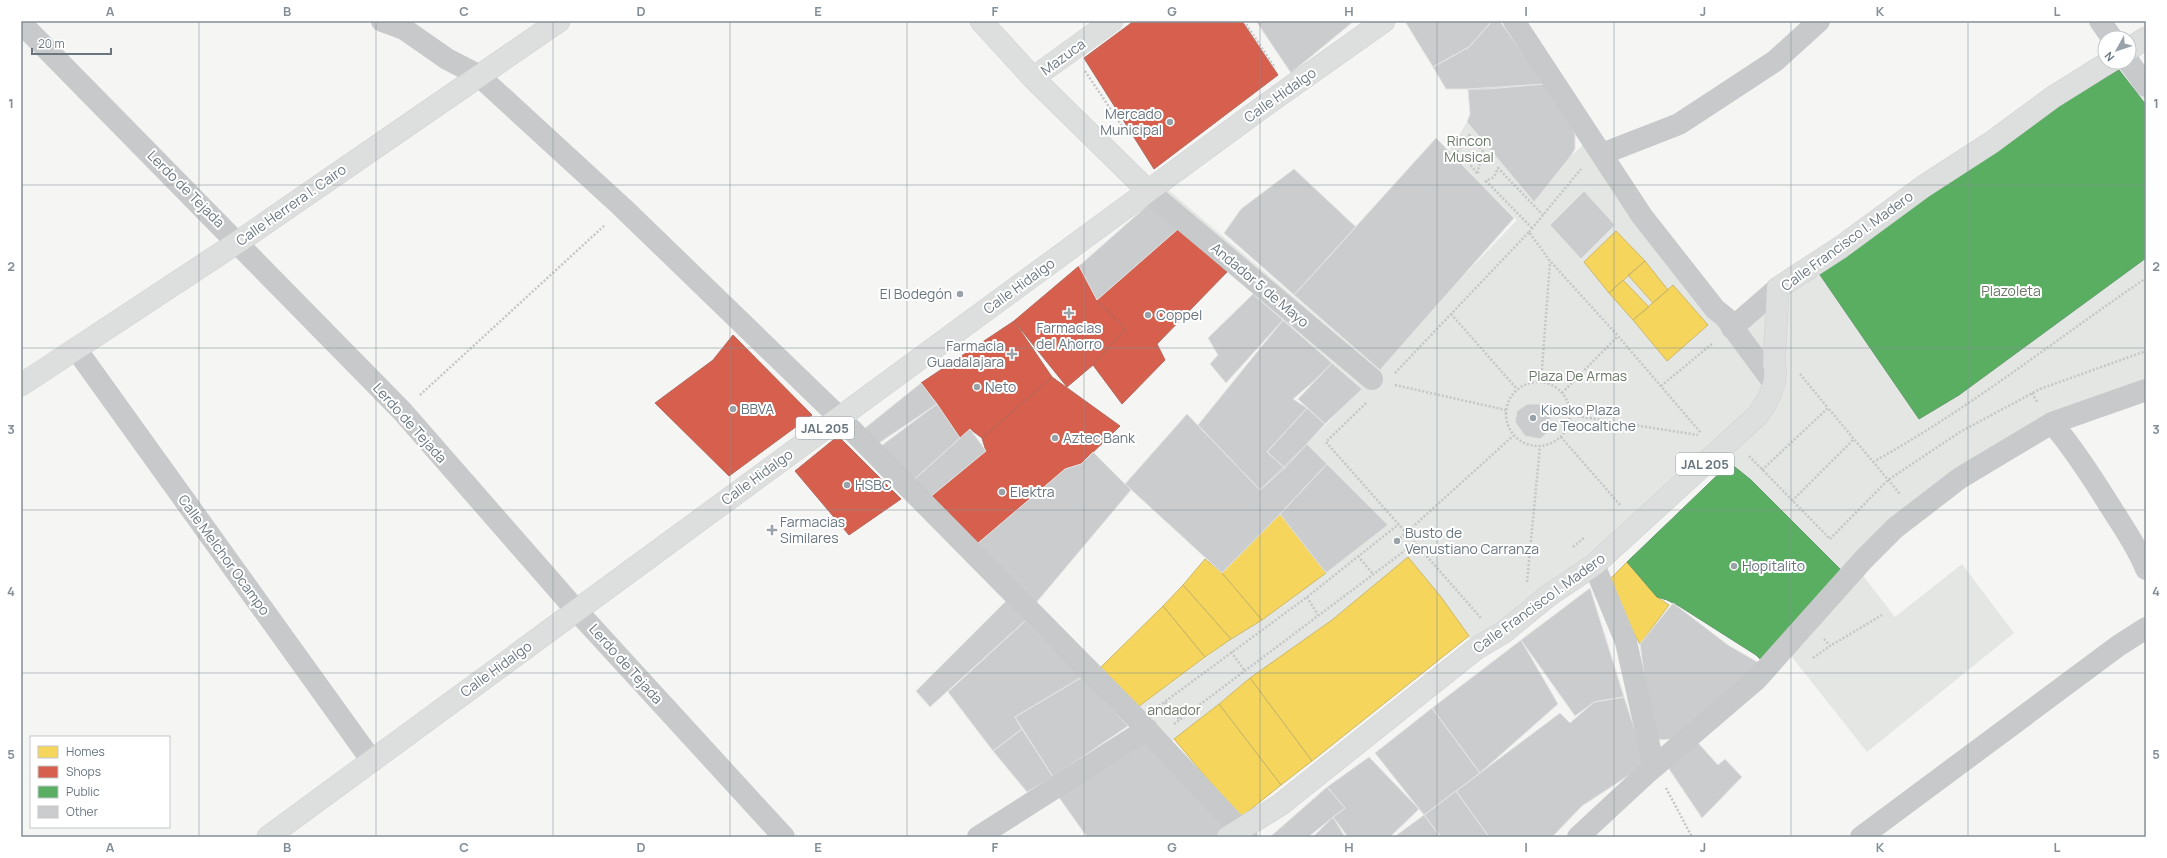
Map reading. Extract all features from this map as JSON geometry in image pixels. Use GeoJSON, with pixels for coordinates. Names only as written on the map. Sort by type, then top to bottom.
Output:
{"type":"FeatureCollection","features":[{"type":"Feature","properties":{"kind":"main road"},"geometry":{"type":"LineString","coordinates":[[981,21],[1033,78],[1148,191]]}},
{"type":"Feature","properties":{"kind":"main road","name":"Mazuca"},"geometry":{"type":"LineString","coordinates":[[1033,78],[1112,21]]}},
{"type":"Feature","properties":{"kind":"main road","name":"Calle Hidalgo"},"geometry":{"type":"LineString","coordinates":[[268,837],[1148,191],[1384,21]]}},
{"type":"Feature","properties":{"kind":"main road","name":"Calle Herrera I. Cairo"},"geometry":{"type":"LineString","coordinates":[[21,385],[238,242],[553,22]]}},
{"type":"Feature","properties":{"kind":"main road"},"geometry":{"type":"LineString","coordinates":[[2137,44],[2146,38]]}},
{"type":"Feature","properties":{"kind":"main road","name":"Calle Francisco I. Madero"},"geometry":{"type":"LineString","coordinates":[[1238,835],[1280,805],[1477,648],[1504,632],[1548,596],[1594,565],[1758,415],[1767,404],[1776,372],[1774,364],[1778,288],[1841,247],[1924,186],[1992,142],[2054,97],[2097,70]]}},
{"type":"Feature","properties":{"kind":"street"},"geometry":{"type":"LineString","coordinates":[[382,21],[404,28],[447,58],[478,75],[623,208],[839,417],[1147,729],[1238,835]]}},
{"type":"Feature","properties":{"kind":"street"},"geometry":{"type":"LineString","coordinates":[[1514,21],[1642,216],[1732,328],[1773,382]]}},
{"type":"Feature","properties":{"kind":"street"},"geometry":{"type":"LineString","coordinates":[[1602,154],[1679,124],[1775,61],[1819,21]]}},
{"type":"Feature","properties":{"kind":"street"},"geometry":{"type":"LineString","coordinates":[[2100,21],[2106,30]]}},
{"type":"Feature","properties":{"kind":"street","name":"Lerdo de Tejada"},"geometry":{"type":"LineString","coordinates":[[21,22],[402,411],[576,610],[784,837]]}},
{"type":"Feature","properties":{"kind":"street"},"geometry":{"type":"LineString","coordinates":[[2135,70],[2146,86]]}},
{"type":"Feature","properties":{"kind":"street","name":"Andador 5 de Mayo"},"geometry":{"type":"LineString","coordinates":[[1148,191],[1375,387]]}},
{"type":"Feature","properties":{"kind":"street"},"geometry":{"type":"LineString","coordinates":[[1732,328],[1778,288]]}},
{"type":"Feature","properties":{"kind":"street","name":"Calle Melchor Ocampo"},"geometry":{"type":"LineString","coordinates":[[76,349],[372,761]]}},
{"type":"Feature","properties":{"kind":"street"},"geometry":{"type":"LineString","coordinates":[[1578,837],[1654,767],[1756,680],[1864,559],[1896,528],[1960,478],[2052,423],[2146,390]]}},
{"type":"Feature","properties":{"kind":"street"},"geometry":{"type":"LineString","coordinates":[[2052,423],[2071,445],[2140,553],[2146,570]]}},
{"type":"Feature","properties":{"kind":"street"},"geometry":{"type":"LineString","coordinates":[[1594,565],[1626,642],[1654,767]]}},
{"type":"Feature","properties":{"kind":"street"},"geometry":{"type":"LineString","coordinates":[[1861,837],[2111,651],[2146,628]]}},
{"type":"Feature","properties":{"kind":"street"},"geometry":{"type":"LineString","coordinates":[[978,837],[1147,729]]}},
{"type":"Feature","properties":{"kind":"path"},"geometry":{"type":"LineString","coordinates":[[1244,21],[1289,88]]}},
{"type":"Feature","properties":{"kind":"path"},"geometry":{"type":"LineString","coordinates":[[1071,51],[1129,136]]}},
{"type":"Feature","properties":{"kind":"path"},"geometry":{"type":"LineString","coordinates":[[1469,135],[1488,158],[1482,160],[1478,167],[1478,174],[1458,151],[1469,135]]}},
{"type":"Feature","properties":{"kind":"path"},"geometry":{"type":"LineString","coordinates":[[1484,622],[1326,442],[1375,387],[1451,314],[1529,232],[1583,167]]}},
{"type":"Feature","properties":{"kind":"path"},"geometry":{"type":"LineString","coordinates":[[1532,228],[1486,181],[1494,177],[1498,168],[1543,215]]}},
{"type":"Feature","properties":{"kind":"path"},"geometry":{"type":"LineString","coordinates":[[402,411],[623,208]]}},
{"type":"Feature","properties":{"kind":"path"},"geometry":{"type":"LineString","coordinates":[[1529,232],[1550,261],[1618,336],[1703,435]]}},
{"type":"Feature","properties":{"kind":"path"},"geometry":{"type":"LineString","coordinates":[[1541,382],[1550,261]]}},
{"type":"Feature","properties":{"kind":"path"},"geometry":{"type":"LineString","coordinates":[[1872,462],[1908,442],[2031,360],[2146,278]]}},
{"type":"Feature","properties":{"kind":"path"},"geometry":{"type":"LineString","coordinates":[[1451,314],[1517,389]]}},
{"type":"Feature","properties":{"kind":"path"},"geometry":{"type":"LineString","coordinates":[[1661,386],[1732,328]]}},
{"type":"Feature","properties":{"kind":"path"},"geometry":{"type":"LineString","coordinates":[[1562,394],[1618,336]]}},
{"type":"Feature","properties":{"kind":"path"},"geometry":{"type":"LineString","coordinates":[[1901,496],[1888,480],[1872,462],[1828,408],[1762,470],[1830,539],[1888,480],[1960,432],[2026,396],[2092,369],[2146,350]]}},
{"type":"Feature","properties":{"kind":"path"},"geometry":{"type":"LineString","coordinates":[[1541,382],[1556,388],[1562,394],[1570,407],[1570,416],[1566,431],[1561,437],[1547,445],[1530,446],[1514,436],[1506,420],[1506,410],[1508,402],[1517,389],[1524,384],[1541,382]]}},
{"type":"Feature","properties":{"kind":"path"},"geometry":{"type":"LineString","coordinates":[[1375,387],[1506,410]]}},
{"type":"Feature","properties":{"kind":"path"},"geometry":{"type":"LineString","coordinates":[[1570,416],[1703,435]]}},
{"type":"Feature","properties":{"kind":"path"},"geometry":{"type":"LineString","coordinates":[[1697,440],[1703,435]]}},
{"type":"Feature","properties":{"kind":"path"},"geometry":{"type":"LineString","coordinates":[[1397,541],[1514,436]]}},
{"type":"Feature","properties":{"kind":"path"},"geometry":{"type":"LineString","coordinates":[[1561,437],[1622,506]]}},
{"type":"Feature","properties":{"kind":"path"},"geometry":{"type":"LineString","coordinates":[[1792,501],[1854,439]]}},
{"type":"Feature","properties":{"kind":"path"},"geometry":{"type":"LineString","coordinates":[[1532,581],[1526,586],[1540,446]]}},
{"type":"Feature","properties":{"kind":"path"},"geometry":{"type":"LineString","coordinates":[[1616,511],[1627,501]]}},
{"type":"Feature","properties":{"kind":"path"},"geometry":{"type":"LineString","coordinates":[[1147,729],[1165,702],[1307,597],[1399,524]]}},
{"type":"Feature","properties":{"kind":"path"},"geometry":{"type":"LineString","coordinates":[[1568,551],[1586,536]]}},
{"type":"Feature","properties":{"kind":"path"},"geometry":{"type":"LineString","coordinates":[[1147,729],[1180,720],[1415,542]]}},
{"type":"Feature","properties":{"kind":"path"},"geometry":{"type":"LineString","coordinates":[[1358,556],[1373,574]]}},
{"type":"Feature","properties":{"kind":"path"},"geometry":{"type":"LineString","coordinates":[[1307,597],[1318,615]]}},
{"type":"Feature","properties":{"kind":"path"},"geometry":{"type":"LineString","coordinates":[[1813,658],[1882,615]]}},
{"type":"Feature","properties":{"kind":"path"},"geometry":{"type":"LineString","coordinates":[[1821,635],[1830,646]]}},
{"type":"Feature","properties":{"kind":"path"},"geometry":{"type":"LineString","coordinates":[[1231,652],[1245,671]]}},
{"type":"Feature","properties":{"kind":"path"},"geometry":{"type":"LineString","coordinates":[[1165,702],[1180,720]]}},
{"type":"Feature","properties":{"kind":"path"},"geometry":{"type":"LineString","coordinates":[[1654,767],[1692,837]]}},
{"type":"Feature","properties":{"kind":"green space"},"geometry":{"type":"Polygon","coordinates":[[[2097,70],[2135,70],[2146,86],[2146,392],[2050,420],[1842,571],[1751,481],[1719,452],[1477,648],[1441,597],[1408,557],[1332,620],[1250,678],[1164,748],[1131,713],[1231,639],[1290,600],[1388,525],[1307,444],[1362,388],[1141,197],[1159,182],[1380,370],[1454,286],[1517,220],[1449,151],[1467,122],[1534,202],[1570,157],[1591,137],[1725,317],[1778,288],[2097,70]]]}},
{"type":"Feature","properties":{"kind":"green space"},"geometry":{"type":"Polygon","coordinates":[[[1962,564],[2014,633],[1867,752],[1788,652],[1861,573],[1895,617],[1962,564]]]}},
{"type":"Feature","properties":{"kind":"building: Homes"},"geometry":{"type":"Polygon","coordinates":[[[1616,231],[1645,261],[1609,293],[1584,262],[1616,231]]]}},
{"type":"Feature","properties":{"kind":"building: Homes"},"geometry":{"type":"Polygon","coordinates":[[[1645,261],[1668,290],[1653,303],[1628,275],[1645,261]]]}},
{"type":"Feature","properties":{"kind":"building: Homes"},"geometry":{"type":"Polygon","coordinates":[[[1623,280],[1649,307],[1633,320],[1609,293],[1623,280]]]}},
{"type":"Feature","properties":{"kind":"building: Homes"},"geometry":{"type":"Polygon","coordinates":[[[1673,285],[1708,325],[1667,361],[1633,320],[1673,285]]]}},
{"type":"Feature","properties":{"kind":"building: Homes"},"geometry":{"type":"Polygon","coordinates":[[[1280,514],[1326,573],[1262,620],[1222,573],[1280,514]]]}},
{"type":"Feature","properties":{"kind":"building: Homes"},"geometry":{"type":"Polygon","coordinates":[[[1408,557],[1441,597],[1469,636],[1312,761],[1250,678],[1332,620],[1408,557]]]}},
{"type":"Feature","properties":{"kind":"building: Homes"},"geometry":{"type":"Polygon","coordinates":[[[1205,559],[1222,573],[1262,620],[1231,639],[1183,585],[1205,559]]]}},
{"type":"Feature","properties":{"kind":"building: Homes"},"geometry":{"type":"Polygon","coordinates":[[[1627,562],[1657,597],[1669,605],[1640,644],[1605,584],[1627,562]]]}},
{"type":"Feature","properties":{"kind":"building: Homes"},"geometry":{"type":"Polygon","coordinates":[[[1183,585],[1231,639],[1205,657],[1163,606],[1183,585]]]}},
{"type":"Feature","properties":{"kind":"building: Homes"},"geometry":{"type":"Polygon","coordinates":[[[1163,606],[1205,657],[1138,707],[1100,668],[1163,606]]]}},
{"type":"Feature","properties":{"kind":"building: Homes"},"geometry":{"type":"Polygon","coordinates":[[[1250,678],[1312,761],[1281,785],[1219,704],[1250,678]]]}},
{"type":"Feature","properties":{"kind":"building: Homes"},"geometry":{"type":"Polygon","coordinates":[[[1219,704],[1281,785],[1240,818],[1174,739],[1219,704]]]}},
{"type":"Feature","properties":{"kind":"building: Shops","name":"Mercado Municipal"},"geometry":{"type":"Polygon","coordinates":[[[1134,21],[1242,21],[1278,75],[1154,169],[1084,58],[1134,21]]]}},
{"type":"Feature","properties":{"kind":"building: Shops","name":"Coppel"},"geometry":{"type":"Polygon","coordinates":[[[1178,229],[1227,272],[1157,344],[1165,360],[1122,404],[1093,365],[1125,329],[1097,300],[1178,229]]]}},
{"type":"Feature","properties":{"kind":"building: Shops"},"geometry":{"type":"Polygon","coordinates":[[[1079,266],[1097,300],[1125,329],[1093,365],[1067,387],[1014,321],[1079,266]]]}},
{"type":"Feature","properties":{"kind":"building: Shops"},"geometry":{"type":"Polygon","coordinates":[[[1014,321],[1052,377],[982,438],[970,429],[960,438],[921,383],[1014,321]]]}},
{"type":"Feature","properties":{"kind":"building: Shops","name":"BBVA"},"geometry":{"type":"Polygon","coordinates":[[[733,335],[812,415],[729,476],[655,403],[713,360],[733,335]]]}},
{"type":"Feature","properties":{"kind":"building: Shops"},"geometry":{"type":"Polygon","coordinates":[[[1052,377],[1120,426],[1081,464],[1065,469],[970,550],[923,503],[986,451],[982,438],[1052,377]]]}},
{"type":"Feature","properties":{"kind":"building: Shops","name":"HSBC"},"geometry":{"type":"Polygon","coordinates":[[[838,436],[901,499],[849,535],[795,471],[838,436]]]}},
{"type":"Feature","properties":{"kind":"building: Public"},"geometry":{"type":"Polygon","coordinates":[[[2119,70],[2146,105],[2146,258],[1959,395],[1919,419],[1816,269],[1992,142],[2119,70]]]}},
{"type":"Feature","properties":{"kind":"building: Public","name":"Hopitalito"},"geometry":{"type":"Polygon","coordinates":[[[1730,463],[1751,480],[1842,571],[1763,662],[1756,655],[1679,606],[1657,597],[1627,562],[1730,463]]]}},
{"type":"Feature","properties":{"kind":"building: Other"},"geometry":{"type":"Polygon","coordinates":[[[1256,21],[1354,21],[1291,73],[1256,21]]]}},
{"type":"Feature","properties":{"kind":"building: Other"},"geometry":{"type":"Polygon","coordinates":[[[1409,21],[1492,21],[1469,47],[1433,67],[1406,23],[1409,21]]]}},
{"type":"Feature","properties":{"kind":"building: Other"},"geometry":{"type":"Polygon","coordinates":[[[1492,21],[1500,21],[1544,84],[1488,89],[1446,89],[1433,67],[1469,47],[1492,21]]]}},
{"type":"Feature","properties":{"kind":"building: Other"},"geometry":{"type":"Polygon","coordinates":[[[1544,84],[1571,124],[1575,135],[1575,149],[1534,202],[1467,122],[1470,114],[1468,89],[1544,84]]]}},
{"type":"Feature","properties":{"kind":"building: Other"},"geometry":{"type":"Polygon","coordinates":[[[1436,138],[1514,218],[1380,370],[1294,295],[1436,138]]]}},
{"type":"Feature","properties":{"kind":"building: Other"},"geometry":{"type":"Polygon","coordinates":[[[1294,169],[1356,227],[1294,295],[1224,233],[1241,209],[1294,169]]]}},
{"type":"Feature","properties":{"kind":"building: Other"},"geometry":{"type":"Polygon","coordinates":[[[1584,191],[1615,225],[1581,259],[1550,225],[1584,191]]]}},
{"type":"Feature","properties":{"kind":"building: Other"},"geometry":{"type":"Polygon","coordinates":[[[1149,204],[1178,229],[1097,300],[1079,266],[1149,204]]]}},
{"type":"Feature","properties":{"kind":"building: Other"},"geometry":{"type":"Polygon","coordinates":[[[1253,294],[1283,320],[1226,383],[1210,364],[1218,355],[1208,338],[1253,294]]]}},
{"type":"Feature","properties":{"kind":"building: Other"},"geometry":{"type":"Polygon","coordinates":[[[1283,320],[1332,363],[1293,399],[1307,408],[1267,452],[1285,468],[1260,490],[1198,425],[1283,320]]]}},
{"type":"Feature","properties":{"kind":"building: Other"},"geometry":{"type":"Polygon","coordinates":[[[1332,363],[1362,389],[1325,424],[1298,399],[1332,363]]]}},
{"type":"Feature","properties":{"kind":"building: Other"},"geometry":{"type":"Polygon","coordinates":[[[921,383],[937,404],[876,445],[865,428],[921,383]]]}},
{"type":"Feature","properties":{"kind":"building: Other"},"geometry":{"type":"Polygon","coordinates":[[[937,404],[960,438],[907,486],[873,452],[937,404]]]}},
{"type":"Feature","properties":{"kind":"building: Other","name":"Kiosko Plaza de Teocaltiche"},"geometry":{"type":"Polygon","coordinates":[[[1527,404],[1543,404],[1551,415],[1549,431],[1540,439],[1525,436],[1515,422],[1517,411],[1527,404]]]}},
{"type":"Feature","properties":{"kind":"building: Other"},"geometry":{"type":"Polygon","coordinates":[[[1307,408],[1325,424],[1285,468],[1267,452],[1307,408]]]}},
{"type":"Feature","properties":{"kind":"building: Other"},"geometry":{"type":"Polygon","coordinates":[[[1187,414],[1260,490],[1307,444],[1327,464],[1222,573],[1125,484],[1187,414]]]}},
{"type":"Feature","properties":{"kind":"building: Other"},"geometry":{"type":"Polygon","coordinates":[[[970,429],[986,451],[923,503],[907,486],[970,429]]]}},
{"type":"Feature","properties":{"kind":"building: Other"},"geometry":{"type":"Polygon","coordinates":[[[1093,452],[1131,490],[1030,610],[970,550],[1065,469],[1081,464],[1093,452]]]}},
{"type":"Feature","properties":{"kind":"building: Other"},"geometry":{"type":"Polygon","coordinates":[[[1327,464],[1388,525],[1326,573],[1280,514],[1327,464]]]}},
{"type":"Feature","properties":{"kind":"building: Other"},"geometry":{"type":"Polygon","coordinates":[[[1590,588],[1624,697],[1594,702],[1575,716],[1521,640],[1590,588]]]}},
{"type":"Feature","properties":{"kind":"building: Other"},"geometry":{"type":"Polygon","coordinates":[[[1008,599],[1025,621],[930,707],[916,691],[1008,599]]]}},
{"type":"Feature","properties":{"kind":"building: Other"},"geometry":{"type":"Polygon","coordinates":[[[1673,603],[1728,645],[1759,663],[1677,739],[1653,740],[1640,644],[1673,603]]]}},
{"type":"Feature","properties":{"kind":"building: Other"},"geometry":{"type":"Polygon","coordinates":[[[1025,621],[1082,677],[1015,717],[1022,729],[993,751],[948,692],[1025,621]]]}},
{"type":"Feature","properties":{"kind":"building: Other"},"geometry":{"type":"Polygon","coordinates":[[[1521,640],[1558,704],[1480,773],[1432,708],[1521,640]]]}},
{"type":"Feature","properties":{"kind":"building: Other"},"geometry":{"type":"Polygon","coordinates":[[[1082,677],[1128,726],[1053,777],[1015,717],[1082,677]]]}},
{"type":"Feature","properties":{"kind":"building: Other"},"geometry":{"type":"Polygon","coordinates":[[[1624,697],[1646,764],[1582,806],[1552,837],[1489,837],[1456,791],[1560,713],[1570,723],[1594,702],[1624,697]]]}},
{"type":"Feature","properties":{"kind":"building: Other"},"geometry":{"type":"Polygon","coordinates":[[[1432,708],[1480,773],[1424,815],[1375,753],[1432,708]]]}},
{"type":"Feature","properties":{"kind":"building: Other"},"geometry":{"type":"Polygon","coordinates":[[[1022,729],[1053,777],[1027,792],[993,751],[1022,729]]]}},
{"type":"Feature","properties":{"kind":"building: Other"},"geometry":{"type":"Polygon","coordinates":[[[1147,729],[1240,830],[1228,837],[1087,837],[1053,789],[1147,729]]]}},
{"type":"Feature","properties":{"kind":"building: Other"},"geometry":{"type":"Polygon","coordinates":[[[1691,735],[1718,765],[1725,759],[1742,777],[1702,818],[1669,769],[1691,735]]]}},
{"type":"Feature","properties":{"kind":"building: Other"},"geometry":{"type":"Polygon","coordinates":[[[1369,757],[1419,809],[1390,837],[1348,837],[1333,817],[1345,808],[1327,787],[1369,757]]]}},
{"type":"Feature","properties":{"kind":"building: Other"},"geometry":{"type":"Polygon","coordinates":[[[1327,787],[1345,808],[1308,837],[1270,837],[1327,787]]]}},
{"type":"Feature","properties":{"kind":"building: Other"},"geometry":{"type":"Polygon","coordinates":[[[1456,791],[1489,837],[1441,837],[1424,815],[1456,791]]]}},
{"type":"Feature","properties":{"kind":"building: Other"},"geometry":{"type":"Polygon","coordinates":[[[1424,815],[1441,837],[1394,837],[1424,815]]]}},
{"type":"Feature","properties":{"kind":"building: Other"},"geometry":{"type":"Polygon","coordinates":[[[1333,817],[1345,837],[1313,837],[1333,817]]]}},
{"type":"Feature","properties":{"kind":"place","name":"Mercado Municipal"},"geometry":{"type":"Point","coordinates":[1170,122]}},
{"type":"Feature","properties":{"kind":"place","name":"El Bodegón"},"geometry":{"type":"Point","coordinates":[960,294]}},
{"type":"Feature","properties":{"kind":"place","name":"Farmacias del Ahorro"},"geometry":{"type":"Point","coordinates":[1069,313]}},
{"type":"Feature","properties":{"kind":"place","name":"Coppel"},"geometry":{"type":"Point","coordinates":[1148,315]}},
{"type":"Feature","properties":{"kind":"place","name":"Farmacia Guadalajara"},"geometry":{"type":"Point","coordinates":[1012,354]}},
{"type":"Feature","properties":{"kind":"place","name":"Neto"},"geometry":{"type":"Point","coordinates":[977,387]}},
{"type":"Feature","properties":{"kind":"place","name":"BBVA"},"geometry":{"type":"Point","coordinates":[733,409]}},
{"type":"Feature","properties":{"kind":"place","name":"Kiosko Plaza de Teocaltiche"},"geometry":{"type":"Point","coordinates":[1533,418]}},
{"type":"Feature","properties":{"kind":"place","name":"Aztec Bank"},"geometry":{"type":"Point","coordinates":[1055,438]}},
{"type":"Feature","properties":{"kind":"place","name":"HSBC"},"geometry":{"type":"Point","coordinates":[847,485]}},
{"type":"Feature","properties":{"kind":"place","name":"Elektra"},"geometry":{"type":"Point","coordinates":[1002,492]}},
{"type":"Feature","properties":{"kind":"place","name":"Farmacias Similares"},"geometry":{"type":"Point","coordinates":[772,530]}},
{"type":"Feature","properties":{"kind":"place","name":"Busto de Venustiano Carranza"},"geometry":{"type":"Point","coordinates":[1397,541]}},
{"type":"Feature","properties":{"kind":"place","name":"Hopitalito"},"geometry":{"type":"Point","coordinates":[1734,566]}},
{"type":"Feature","properties":{"kind":"park label","name":"Rincon Musical"},"geometry":{"type":"Point","coordinates":[1469,150]}},
{"type":"Feature","properties":{"kind":"park label","name":"Plazoleta"},"geometry":{"type":"Point","coordinates":[2011,291]}},
{"type":"Feature","properties":{"kind":"park label","name":"Plaza De Armas"},"geometry":{"type":"Point","coordinates":[1578,376]}},
{"type":"Feature","properties":{"kind":"park label","name":"andador"},"geometry":{"type":"Point","coordinates":[1174,710]}}]}
